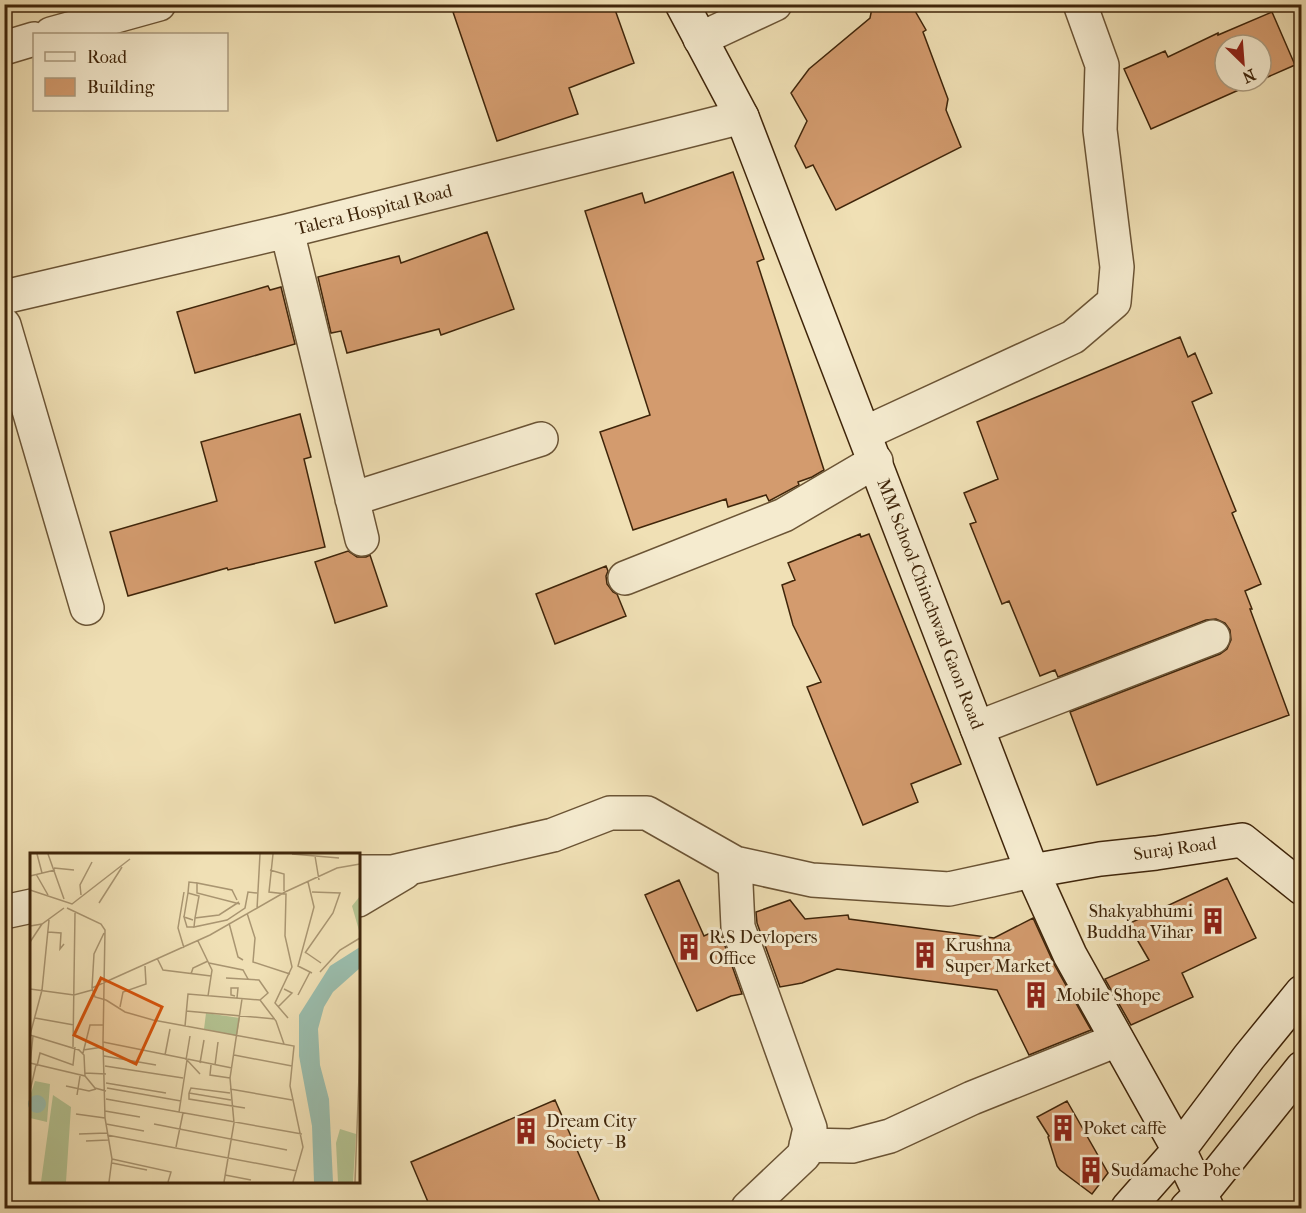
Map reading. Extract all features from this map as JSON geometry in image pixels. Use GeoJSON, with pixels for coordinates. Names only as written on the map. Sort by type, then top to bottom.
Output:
{"type":"FeatureCollection","features":[{"type":"Feature","properties":{"kind":"street"},"geometry":{"type":"LineString","coordinates":[[55,33],[159,4]]}},
{"type":"Feature","properties":{"kind":"street","name":"MM School-Chinchwad Gaon Road"},"geometry":{"type":"LineString","coordinates":[[682,4],[742,117],[1032,871],[1070,955],[1179,1150],[1198,1204]]}},
{"type":"Feature","properties":{"kind":"street"},"geometry":{"type":"LineString","coordinates":[[700,39],[775,4]]}},
{"type":"Feature","properties":{"kind":"street"},"geometry":{"type":"LineString","coordinates":[[625,578],[784,515],[870,447],[1073,337],[1114,302],[1118,267],[1100,130],[1102,65],[1080,4]]}},
{"type":"Feature","properties":{"kind":"street"},"geometry":{"type":"LineString","coordinates":[[4,48],[33,39]]}},
{"type":"Feature","properties":{"kind":"street","name":"Talera Hospital Road"},"geometry":{"type":"LineString","coordinates":[[4,297],[287,231],[742,117]]}},
{"type":"Feature","properties":{"kind":"street"},"geometry":{"type":"LineString","coordinates":[[287,231],[362,539]]}},
{"type":"Feature","properties":{"kind":"street"},"geometry":{"type":"LineString","coordinates":[[4,325],[87,608]]}},
{"type":"Feature","properties":{"kind":"street"},"geometry":{"type":"LineString","coordinates":[[352,499],[541,439]]}},
{"type":"Feature","properties":{"kind":"street"},"geometry":{"type":"LineString","coordinates":[[977,728],[1212,637]]}},
{"type":"Feature","properties":{"kind":"street","name":"Suraj Road"},"geometry":{"type":"LineString","coordinates":[[414,867],[552,835],[610,813],[647,813],[735,863],[812,880],[949,889],[1100,859],[1242,840],[1302,888]]}},
{"type":"Feature","properties":{"kind":"street"},"geometry":{"type":"LineString","coordinates":[[735,863],[738,927],[810,1128],[804,1155],[748,1209]]}},
{"type":"Feature","properties":{"kind":"street"},"geometry":{"type":"LineString","coordinates":[[360,872],[392,872],[414,867]]}},
{"type":"Feature","properties":{"kind":"street"},"geometry":{"type":"LineString","coordinates":[[360,899],[414,867]]}},
{"type":"Feature","properties":{"kind":"street"},"geometry":{"type":"LineString","coordinates":[[4,912],[30,906]]}},
{"type":"Feature","properties":{"kind":"street"},"geometry":{"type":"LineString","coordinates":[[1128,1209],[1179,1150],[1249,1057],[1302,992]]}},
{"type":"Feature","properties":{"kind":"street"},"geometry":{"type":"LineString","coordinates":[[806,1145],[852,1146],[890,1136],[972,1098],[1117,1040]]}},
{"type":"Feature","properties":{"kind":"street"},"geometry":{"type":"LineString","coordinates":[[1198,1204],[1302,1068]]}},
{"type":"Feature","properties":{"kind":"building"},"geometry":{"type":"Polygon","coordinates":[[[475,4],[613,4],[634,63],[569,88],[578,114],[497,141],[453,12],[475,4]]]}},
{"type":"Feature","properties":{"kind":"building"},"geometry":{"type":"Polygon","coordinates":[[[889,4],[911,4],[926,30],[923,32],[948,99],[946,110],[961,147],[836,210],[813,165],[806,168],[795,146],[807,121],[791,93],[809,69],[870,18],[872,8],[889,4]]]}},
{"type":"Feature","properties":{"kind":"building"},"geometry":{"type":"Polygon","coordinates":[[[1272,12],[1295,65],[1273,75],[1273,33],[1223,33],[1272,12]]]}},
{"type":"Feature","properties":{"kind":"building"},"geometry":{"type":"Polygon","coordinates":[[[1213,35],[1213,93],[1232,93],[1151,129],[1124,69],[1165,51],[1168,57],[1213,35]]]}},
{"type":"Feature","properties":{"kind":"building"},"geometry":{"type":"Polygon","coordinates":[[[733,172],[764,259],[757,262],[824,470],[798,482],[799,485],[769,501],[766,495],[728,507],[726,499],[633,530],[600,432],[650,415],[585,211],[642,193],[645,203],[733,172]]]}},
{"type":"Feature","properties":{"kind":"building"},"geometry":{"type":"Polygon","coordinates":[[[487,232],[514,309],[441,335],[439,329],[347,353],[341,331],[331,333],[318,277],[399,256],[401,263],[487,232]]]}},
{"type":"Feature","properties":{"kind":"building"},"geometry":{"type":"Polygon","coordinates":[[[268,286],[270,290],[281,287],[295,344],[195,373],[177,312],[268,286]]]}},
{"type":"Feature","properties":{"kind":"building"},"geometry":{"type":"Polygon","coordinates":[[[1180,337],[1188,357],[1195,353],[1212,393],[1192,402],[1236,511],[1232,513],[1261,584],[1245,591],[1289,715],[1097,785],[1070,712],[1220,654],[1227,649],[1231,640],[1230,630],[1225,623],[1216,619],[1206,620],[1058,677],[1055,670],[1040,676],[1009,601],[1002,604],[970,524],[976,522],[964,493],[998,479],[977,422],[1180,337]]]}},
{"type":"Feature","properties":{"kind":"building"},"geometry":{"type":"Polygon","coordinates":[[[300,414],[311,457],[304,459],[325,547],[228,570],[227,568],[128,596],[110,532],[217,501],[201,442],[300,414]]]}},
{"type":"Feature","properties":{"kind":"building"},"geometry":{"type":"Polygon","coordinates":[[[860,534],[861,537],[869,534],[961,764],[911,784],[918,802],[863,825],[807,687],[821,682],[793,625],[782,585],[795,580],[788,563],[860,534]]]}},
{"type":"Feature","properties":{"kind":"building"},"geometry":{"type":"Polygon","coordinates":[[[348,551],[357,557],[370,555],[387,606],[335,623],[315,562],[348,551]]]}},
{"type":"Feature","properties":{"kind":"building"},"geometry":{"type":"Polygon","coordinates":[[[606,566],[607,584],[617,594],[626,616],[555,644],[536,594],[606,566]]]}},
{"type":"Feature","properties":{"kind":"building"},"geometry":{"type":"Polygon","coordinates":[[[1227,878],[1256,938],[1182,973],[1193,997],[1131,1025],[1105,979],[1149,960],[1128,924],[1227,878]]]}},
{"type":"Feature","properties":{"kind":"building","name":"R.S Devlopers Office"},"geometry":{"type":"Polygon","coordinates":[[[679,880],[704,936],[719,929],[742,994],[731,996],[697,1011],[645,895],[679,880]]]}},
{"type":"Feature","properties":{"kind":"building"},"geometry":{"type":"Polygon","coordinates":[[[790,900],[805,919],[848,915],[849,919],[994,938],[1033,918],[1054,964],[1091,1030],[1029,1055],[997,990],[837,969],[802,983],[780,987],[757,923],[756,912],[790,900]]]}},
{"type":"Feature","properties":{"kind":"building","name":"Dream City Society - B"},"geometry":{"type":"Polygon","coordinates":[[[555,1100],[603,1209],[431,1209],[411,1162],[555,1100]]]}},
{"type":"Feature","properties":{"kind":"building"},"geometry":{"type":"Polygon","coordinates":[[[1067,1101],[1108,1173],[1092,1194],[1057,1166],[1049,1136],[1037,1117],[1067,1101]]]}},
{"type":"Feature","properties":{"kind":"place","name":"Shakyabhumi Buddha Vihar"},"geometry":{"type":"Point","coordinates":[1213,921]}},
{"type":"Feature","properties":{"kind":"place","name":"R.S Devlopers Office"},"geometry":{"type":"Point","coordinates":[689,947]}},
{"type":"Feature","properties":{"kind":"place","name":"Krushna Super Market"},"geometry":{"type":"Point","coordinates":[925,955]}},
{"type":"Feature","properties":{"kind":"place","name":"Mobile Shope"},"geometry":{"type":"Point","coordinates":[1036,995]}},
{"type":"Feature","properties":{"kind":"place","name":"Poket caffe"},"geometry":{"type":"Point","coordinates":[1063,1128]}},
{"type":"Feature","properties":{"kind":"place","name":"Dream City Society - B"},"geometry":{"type":"Point","coordinates":[526,1131]}},
{"type":"Feature","properties":{"kind":"place","name":"Sudamache Pohe"},"geometry":{"type":"Point","coordinates":[1091,1170]}}]}
